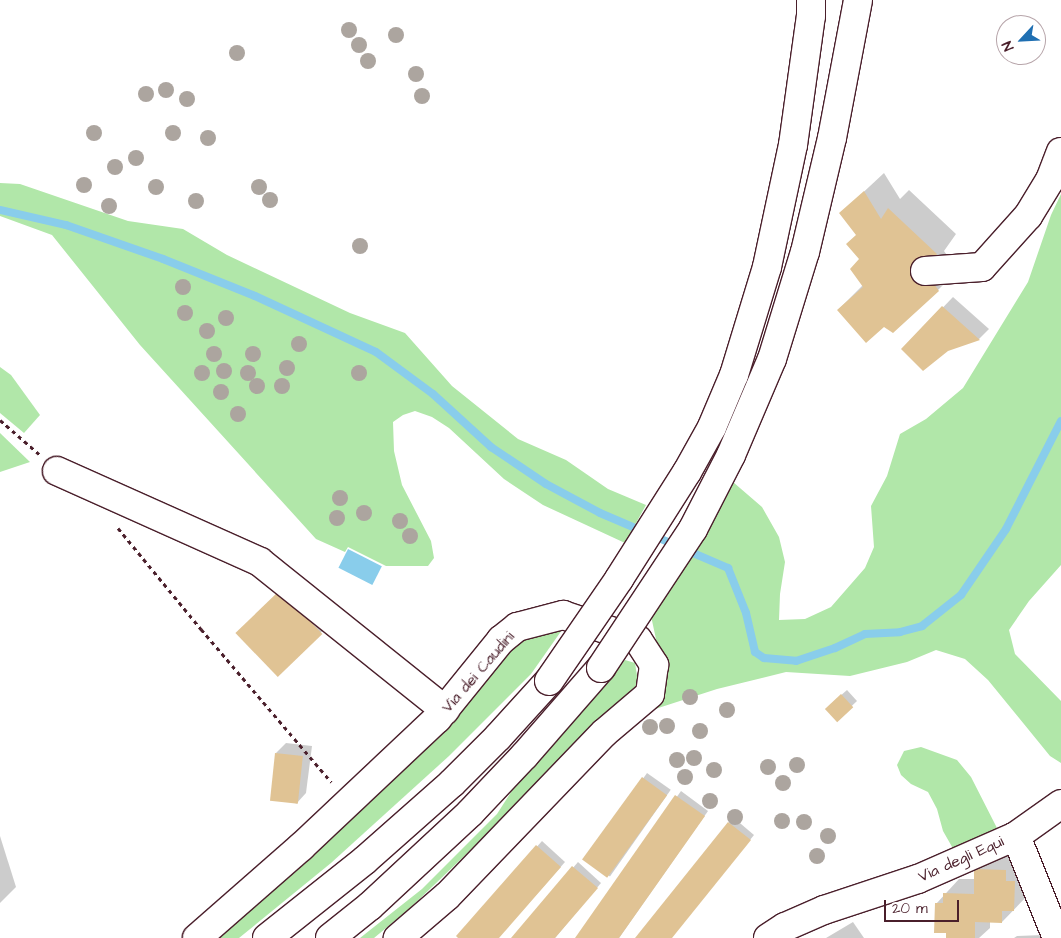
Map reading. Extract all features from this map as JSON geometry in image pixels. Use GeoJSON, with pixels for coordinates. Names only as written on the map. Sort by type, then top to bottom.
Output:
{"type":"FeatureCollection","features":[{"type":"Feature","properties":{"kind":"main road"},"geometry":{"type":"LineString","coordinates":[[267,938],[365,860],[452,783],[498,737],[549,681],[620,579],[687,472],[712,427],[734,375],[766,267],[793,145],[811,16],[811,0]]}},
{"type":"Feature","properties":{"kind":"main road"},"geometry":{"type":"LineString","coordinates":[[330,938],[370,906],[470,813],[525,755],[602,668],[693,529],[731,455],[772,359],[805,252],[832,138],[858,0]]}},
{"type":"Feature","properties":{"kind":"main road"},"geometry":{"type":"LineString","coordinates":[[925,271],[982,267],[1028,216],[1050,180],[1061,152]]}},
{"type":"Feature","properties":{"kind":"main road"},"geometry":{"type":"LineString","coordinates":[[58,470],[260,562],[445,710]]}},
{"type":"Feature","properties":{"kind":"main road","name":"Via dei Caudini"},"geometry":{"type":"LineString","coordinates":[[197,938],[349,802],[445,710],[501,640],[517,627],[537,620],[563,615],[638,640],[654,665],[650,694],[604,733],[447,896],[398,938]]}},
{"type":"Feature","properties":{"kind":"main road","name":"Via degli Equi"},"geometry":{"type":"LineString","coordinates":[[768,938],[784,927],[824,910],[918,879],[1016,836],[1061,804]]}},
{"type":"Feature","properties":{"kind":"main road","name":"Via degli Equi"},"geometry":{"type":"LineString","coordinates":[[1016,836],[1057,938]]}},
{"type":"Feature","properties":{"kind":"path"},"geometry":{"type":"LineString","coordinates":[[0,420],[58,470]]}},
{"type":"Feature","properties":{"kind":"path"},"geometry":{"type":"LineString","coordinates":[[114,523],[200,629],[349,802]]}},
{"type":"Feature","properties":{"kind":"green space"},"geometry":{"type":"Polygon","coordinates":[[[0,183],[20,184],[128,221],[183,229],[227,255],[350,313],[405,333],[452,386],[518,439],[566,460],[608,489],[646,505],[625,543],[543,505],[504,479],[449,428],[432,417],[415,411],[403,415],[393,422],[394,451],[402,485],[431,541],[434,558],[428,566],[386,566],[348,547],[345,552],[316,539],[140,345],[52,235],[0,216],[0,183]]]}},
{"type":"Feature","properties":{"kind":"green space"},"geometry":{"type":"Polygon","coordinates":[[[1061,194],[1061,565],[1029,601],[1009,630],[1015,654],[1061,701],[1061,763],[1050,756],[988,680],[965,659],[936,650],[907,662],[850,676],[786,672],[717,689],[649,711],[659,653],[651,616],[718,513],[733,482],[762,507],[779,537],[785,562],[780,594],[779,620],[805,619],[831,607],[865,568],[874,547],[871,506],[887,476],[900,434],[926,419],[963,388],[1028,282],[1051,215],[1061,194]]]}},
{"type":"Feature","properties":{"kind":"green space"},"geometry":{"type":"Polygon","coordinates":[[[0,367],[11,375],[40,415],[24,433],[0,413],[0,367]]]}},
{"type":"Feature","properties":{"kind":"green space"},"geometry":{"type":"Polygon","coordinates":[[[0,433],[30,462],[0,472],[0,433]]]}},
{"type":"Feature","properties":{"kind":"green space"},"geometry":{"type":"Polygon","coordinates":[[[576,610],[531,674],[449,756],[331,863],[239,938],[206,938],[517,627],[576,610]]]}},
{"type":"Feature","properties":{"kind":"green space"},"geometry":{"type":"Polygon","coordinates":[[[625,660],[635,663],[638,682],[624,703],[409,909],[374,938],[360,938],[422,889],[497,814],[522,775],[625,660]]]}},
{"type":"Feature","properties":{"kind":"green space"},"geometry":{"type":"Polygon","coordinates":[[[921,747],[957,760],[971,777],[998,830],[955,852],[943,831],[937,809],[928,792],[911,784],[901,775],[897,765],[904,751],[921,747]]]}},
{"type":"Feature","properties":{"kind":"water"},"geometry":{"type":"Polygon","coordinates":[[[348,549],[382,566],[372,585],[338,568],[348,549]]]}},
{"type":"Feature","properties":{"kind":"building"},"geometry":{"type":"Polygon","coordinates":[[[864,191],[881,219],[888,208],[937,254],[925,271],[939,291],[893,333],[884,327],[866,343],[837,310],[863,287],[850,269],[859,259],[846,244],[856,235],[839,213],[864,191]]]}},
{"type":"Feature","properties":{"kind":"building"},"geometry":{"type":"Polygon","coordinates":[[[942,306],[980,340],[948,351],[923,371],[901,349],[942,306]]]}},
{"type":"Feature","properties":{"kind":"building"},"geometry":{"type":"Polygon","coordinates":[[[280,590],[322,634],[278,677],[235,633],[280,590]]]}},
{"type":"Feature","properties":{"kind":"building"},"geometry":{"type":"Polygon","coordinates":[[[841,694],[853,707],[837,722],[825,709],[841,694]]]}},
{"type":"Feature","properties":{"kind":"building"},"geometry":{"type":"Polygon","coordinates":[[[275,753],[303,756],[298,804],[270,801],[275,753]]]}},
{"type":"Feature","properties":{"kind":"building"},"geometry":{"type":"Polygon","coordinates":[[[642,777],[667,795],[607,878],[582,860],[642,777]]]}},
{"type":"Feature","properties":{"kind":"building"},"geometry":{"type":"Polygon","coordinates":[[[675,795],[705,816],[619,938],[575,938],[675,795]]]}},
{"type":"Feature","properties":{"kind":"building"},"geometry":{"type":"Polygon","coordinates":[[[728,822],[751,840],[672,938],[635,938],[728,822]]]}},
{"type":"Feature","properties":{"kind":"building"},"geometry":{"type":"Polygon","coordinates":[[[536,845],[561,867],[499,938],[458,938],[456,936],[536,845]]]}},
{"type":"Feature","properties":{"kind":"building"},"geometry":{"type":"Polygon","coordinates":[[[572,866],[598,888],[555,938],[511,938],[572,866]]]}},
{"type":"Feature","properties":{"kind":"building"},"geometry":{"type":"Polygon","coordinates":[[[974,869],[1006,870],[1006,881],[1015,881],[1014,911],[1002,911],[1002,923],[975,922],[975,938],[946,938],[946,933],[934,933],[935,903],[943,903],[943,893],[974,894],[974,869]]]}},
{"type":"Feature","properties":{"kind":"waterway"},"geometry":{"type":"LineString","coordinates":[[0,210],[66,225],[163,259],[255,296],[376,352],[433,394],[491,447],[546,484],[600,513],[675,545]]}},
{"type":"Feature","properties":{"kind":"waterway"},"geometry":{"type":"LineString","coordinates":[[686,550],[728,568],[746,613],[755,652],[764,658],[796,661],[835,648],[865,634],[900,632],[922,626],[961,595],[1006,529],[1061,421]]}}]}
